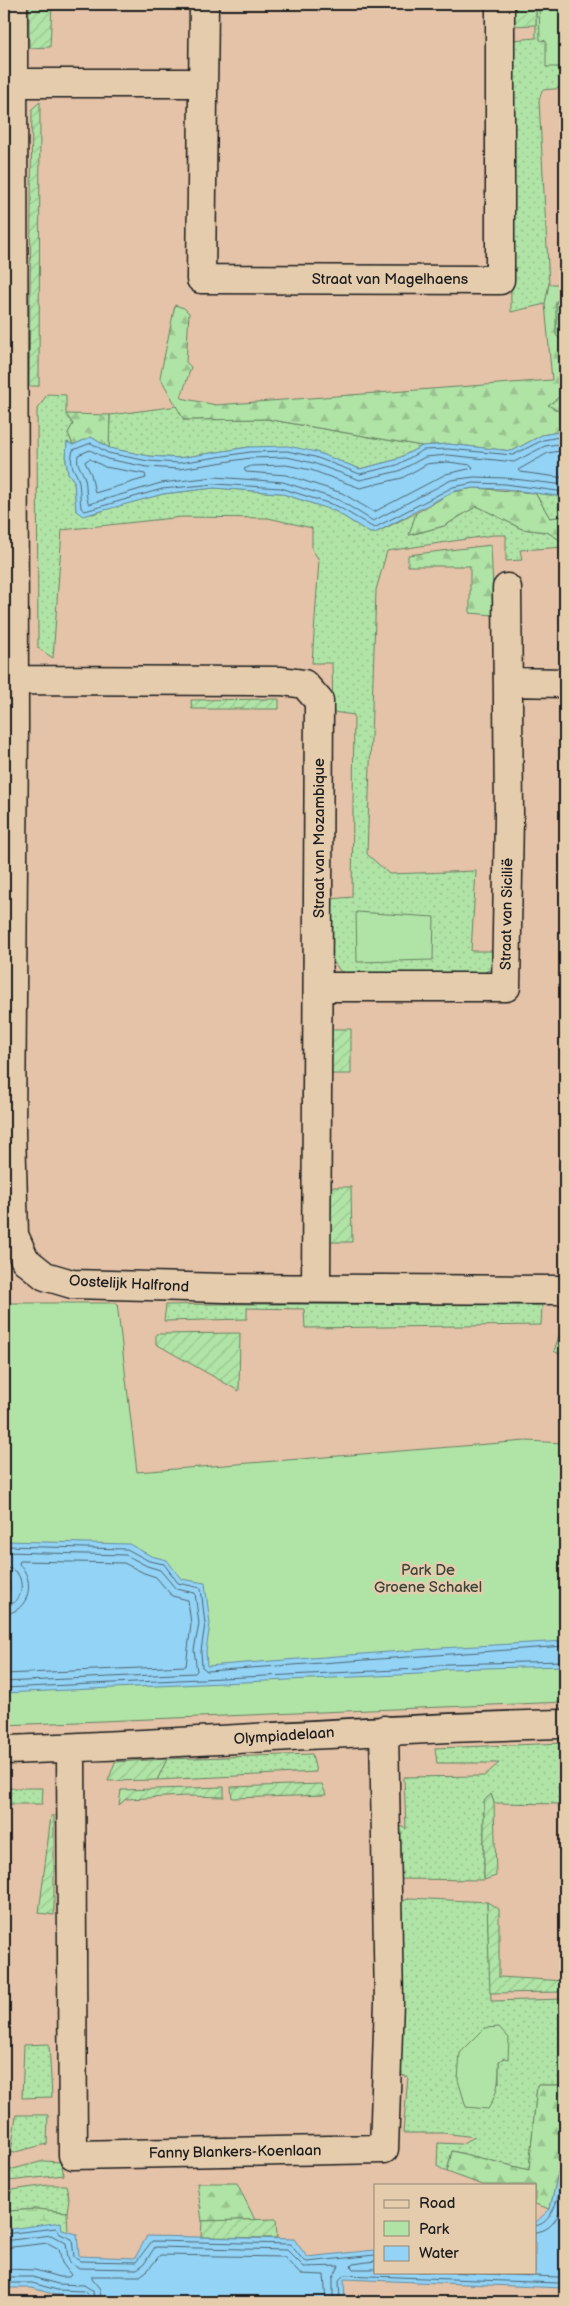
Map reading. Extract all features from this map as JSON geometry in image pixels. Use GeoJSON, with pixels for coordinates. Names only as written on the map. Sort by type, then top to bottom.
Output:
{"type":"FeatureCollection","features":[{"type":"Feature","properties":{"kind":"street","name":"Oostelijk Halfrond"},"geometry":{"type":"LineString","coordinates":[[13,4],[9,636],[14,680],[11,1132],[14,1235],[26,1260],[44,1276],[72,1284],[565,1290]]}},
{"type":"Feature","properties":{"kind":"street","name":"Straat van Magelhaens"},"geometry":{"type":"LineString","coordinates":[[204,4],[201,279],[500,280],[500,4]]}},
{"type":"Feature","properties":{"kind":"street"},"geometry":{"type":"LineString","coordinates":[[13,83],[203,83]]}},
{"type":"Feature","properties":{"kind":"street","name":"Straat van Sicilië"},"geometry":{"type":"LineString","coordinates":[[318,987],[506,987],[509,816],[507,588]]}},
{"type":"Feature","properties":{"kind":"street","name":"Straat van Mozambique"},"geometry":{"type":"LineString","coordinates":[[14,680],[262,680],[304,684],[319,701],[316,1288]]}},
{"type":"Feature","properties":{"kind":"street"},"geometry":{"type":"LineString","coordinates":[[508,682],[565,683]]}},
{"type":"Feature","properties":{"kind":"street","name":"Olympiadelaan"},"geometry":{"type":"LineString","coordinates":[[4,1750],[72,1748],[384,1730],[565,1724]]}},
{"type":"Feature","properties":{"kind":"street","name":"Fanny Blankers-Koenlaan"},"geometry":{"type":"LineString","coordinates":[[72,1748],[73,2155],[384,2149],[389,2002],[384,1730]]}},
{"type":"Feature","properties":{"kind":"green space"},"geometry":{"type":"Polygon","coordinates":[[[29,4],[52,4],[50,47],[29,48],[29,4]]]}},
{"type":"Feature","properties":{"kind":"green space"},"geometry":{"type":"Polygon","coordinates":[[[511,4],[536,4],[536,25],[511,26],[511,4]]]}},
{"type":"Feature","properties":{"kind":"green space"},"geometry":{"type":"Polygon","coordinates":[[[536,4],[565,4],[565,88],[542,90],[539,101],[549,284],[545,304],[511,312],[510,200],[513,40],[536,38],[536,4]]]}},
{"type":"Feature","properties":{"kind":"green space"},"geometry":{"type":"Polygon","coordinates":[[[539,4],[565,4],[565,67],[546,67],[546,41],[540,40],[539,4]]]}},
{"type":"Feature","properties":{"kind":"green space"},"geometry":{"type":"Polygon","coordinates":[[[40,102],[39,386],[29,386],[32,109],[40,102]]]}},
{"type":"Feature","properties":{"kind":"green space"},"geometry":{"type":"Polygon","coordinates":[[[549,284],[565,284],[565,297],[556,301],[556,335],[565,345],[565,365],[561,369],[565,378],[565,393],[548,405],[565,415],[565,431],[542,435],[512,451],[448,444],[422,446],[266,419],[184,420],[160,377],[175,305],[184,308],[189,313],[186,362],[191,367],[181,398],[216,405],[552,380],[545,304],[549,284]]]}},
{"type":"Feature","properties":{"kind":"green space"},"geometry":{"type":"Polygon","coordinates":[[[565,297],[565,345],[556,335],[556,301],[565,297]]]}},
{"type":"Feature","properties":{"kind":"green space"},"geometry":{"type":"Polygon","coordinates":[[[565,393],[565,415],[548,405],[565,393]]]}},
{"type":"Feature","properties":{"kind":"green space"},"geometry":{"type":"Polygon","coordinates":[[[47,394],[66,395],[66,413],[73,424],[68,433],[73,445],[67,442],[66,461],[68,473],[74,481],[76,511],[93,514],[163,494],[214,488],[280,493],[335,511],[370,533],[375,533],[416,513],[410,535],[444,526],[477,506],[522,529],[547,532],[565,543],[565,547],[520,550],[522,560],[506,561],[506,535],[493,535],[387,551],[376,590],[367,854],[389,874],[476,871],[471,951],[496,951],[491,969],[477,976],[355,977],[340,971],[329,955],[331,899],[352,897],[354,715],[333,712],[332,663],[312,663],[319,560],[312,549],[312,528],[268,518],[182,517],[62,530],[53,658],[38,648],[37,411],[47,394]]]}},
{"type":"Feature","properties":{"kind":"green space"},"geometry":{"type":"Polygon","coordinates":[[[178,406],[184,420],[266,419],[422,446],[395,460],[360,469],[316,452],[249,447],[179,458],[149,456],[109,448],[110,415],[178,406]]]}},
{"type":"Feature","properties":{"kind":"green space"},"geometry":{"type":"Polygon","coordinates":[[[66,414],[110,415],[109,448],[91,437],[73,445],[68,433],[73,424],[66,414]]]}},
{"type":"Feature","properties":{"kind":"green space"},"geometry":{"type":"Polygon","coordinates":[[[474,488],[535,493],[550,518],[565,516],[565,543],[547,532],[522,529],[477,506],[444,526],[409,535],[416,513],[453,492],[474,488]]]}},
{"type":"Feature","properties":{"kind":"green space"},"geometry":{"type":"Polygon","coordinates":[[[535,493],[565,497],[565,516],[550,518],[535,493]]]}},
{"type":"Feature","properties":{"kind":"green space"},"geometry":{"type":"Polygon","coordinates":[[[491,545],[494,615],[470,613],[470,566],[408,566],[408,555],[491,545]]]}},
{"type":"Feature","properties":{"kind":"green space"},"geometry":{"type":"Polygon","coordinates":[[[279,699],[279,709],[192,709],[191,700],[279,699]]]}},
{"type":"Feature","properties":{"kind":"green space"},"geometry":{"type":"Polygon","coordinates":[[[356,912],[434,917],[433,960],[357,962],[356,912]]]}},
{"type":"Feature","properties":{"kind":"green space"},"geometry":{"type":"Polygon","coordinates":[[[330,1029],[351,1029],[351,1074],[330,1074],[330,1029]]]}},
{"type":"Feature","properties":{"kind":"green space"},"geometry":{"type":"Polygon","coordinates":[[[330,1187],[351,1187],[352,1242],[329,1242],[330,1187]]]}},
{"type":"Feature","properties":{"kind":"green space","name":"Park De Groene Schakel"},"geometry":{"type":"Polygon","coordinates":[[[4,1303],[117,1303],[137,1472],[526,1441],[565,1443],[565,1702],[4,1725],[4,1303]]]}},
{"type":"Feature","properties":{"kind":"green space"},"geometry":{"type":"Polygon","coordinates":[[[166,1305],[542,1305],[541,1325],[305,1328],[304,1309],[247,1308],[247,1319],[164,1321],[166,1305]]]}},
{"type":"Feature","properties":{"kind":"green space"},"geometry":{"type":"Polygon","coordinates":[[[240,1333],[239,1391],[156,1344],[156,1334],[240,1333]]]}},
{"type":"Feature","properties":{"kind":"green space"},"geometry":{"type":"Polygon","coordinates":[[[560,1333],[565,1333],[565,1357],[554,1351],[560,1333]]]}},
{"type":"Feature","properties":{"kind":"green space"},"geometry":{"type":"Polygon","coordinates":[[[565,1743],[565,1804],[494,1803],[491,1794],[484,1801],[484,1880],[399,1879],[397,1824],[406,1829],[404,1777],[484,1776],[499,1763],[437,1763],[435,1748],[565,1743]]]}},
{"type":"Feature","properties":{"kind":"green space"},"geometry":{"type":"Polygon","coordinates":[[[312,1754],[316,1772],[157,1780],[167,1759],[312,1754]]]}},
{"type":"Feature","properties":{"kind":"green space"},"geometry":{"type":"Polygon","coordinates":[[[167,1759],[157,1780],[108,1781],[115,1762],[167,1759]]]}},
{"type":"Feature","properties":{"kind":"green space"},"geometry":{"type":"Polygon","coordinates":[[[322,1784],[326,1795],[232,1798],[231,1787],[322,1784]]]}},
{"type":"Feature","properties":{"kind":"green space"},"geometry":{"type":"Polygon","coordinates":[[[224,1787],[224,1797],[187,1796],[126,1799],[119,1805],[121,1790],[224,1787]]]}},
{"type":"Feature","properties":{"kind":"green space"},"geometry":{"type":"Polygon","coordinates":[[[4,1788],[43,1788],[42,1804],[4,1804],[4,1788]]]}},
{"type":"Feature","properties":{"kind":"green space"},"geometry":{"type":"Polygon","coordinates":[[[491,1794],[494,1803],[496,1876],[484,1880],[484,1801],[491,1794]]]}},
{"type":"Feature","properties":{"kind":"green space"},"geometry":{"type":"Polygon","coordinates":[[[54,1815],[54,1915],[39,1913],[51,1816],[54,1815]]]}},
{"type":"Feature","properties":{"kind":"green space"},"geometry":{"type":"Polygon","coordinates":[[[410,1898],[487,1902],[491,2001],[565,1999],[564,2085],[537,2085],[529,2170],[452,2151],[447,2172],[437,2166],[438,2143],[461,2144],[475,2137],[443,2133],[403,2133],[408,2077],[396,2073],[397,1904],[410,1898]],[[485,2028],[499,2083],[499,2061],[504,2058],[485,2028]]]}},
{"type":"Feature","properties":{"kind":"green space"},"geometry":{"type":"Polygon","coordinates":[[[487,1902],[499,1909],[499,1977],[565,1981],[565,1992],[490,1993],[487,1902]]]}},
{"type":"Feature","properties":{"kind":"green space"},"geometry":{"type":"Polygon","coordinates":[[[499,2027],[509,2038],[508,2059],[504,2058],[499,2061],[498,2081],[494,2098],[488,2109],[466,2107],[458,2080],[460,2053],[485,2028],[499,2027]]]}},
{"type":"Feature","properties":{"kind":"green space"},"geometry":{"type":"Polygon","coordinates":[[[49,2044],[52,2097],[22,2098],[24,2045],[49,2044]]]}},
{"type":"Feature","properties":{"kind":"green space"},"geometry":{"type":"Polygon","coordinates":[[[537,2085],[564,2085],[562,2155],[550,2209],[536,2204],[536,2184],[480,2184],[447,2172],[452,2151],[529,2170],[537,2085]]]}},
{"type":"Feature","properties":{"kind":"green space"},"geometry":{"type":"Polygon","coordinates":[[[16,2115],[48,2115],[47,2144],[11,2153],[16,2115]]]}},
{"type":"Feature","properties":{"kind":"green space"},"geometry":{"type":"Polygon","coordinates":[[[44,2161],[61,2162],[64,2175],[8,2181],[9,2170],[44,2161]]]}},
{"type":"Feature","properties":{"kind":"green space"},"geometry":{"type":"Polygon","coordinates":[[[197,2183],[237,2183],[255,2220],[202,2221],[197,2183]]]}},
{"type":"Feature","properties":{"kind":"green space"},"geometry":{"type":"Polygon","coordinates":[[[48,2185],[66,2185],[69,2198],[67,2212],[36,2209],[6,2211],[7,2197],[12,2190],[48,2185]]]}},
{"type":"Feature","properties":{"kind":"green space"},"geometry":{"type":"Polygon","coordinates":[[[36,2209],[67,2212],[68,2232],[13,2238],[8,2218],[10,2211],[36,2209]]]}},
{"type":"Feature","properties":{"kind":"green space"},"geometry":{"type":"Polygon","coordinates":[[[276,2219],[277,2238],[201,2237],[202,2221],[276,2219]]]}},
{"type":"Feature","properties":{"kind":"water"},"geometry":{"type":"Polygon","coordinates":[[[565,431],[565,497],[505,489],[474,488],[454,491],[375,533],[370,533],[335,511],[280,493],[214,488],[163,494],[83,516],[76,511],[74,481],[68,473],[66,461],[67,442],[73,445],[91,437],[109,448],[149,456],[179,458],[249,447],[288,446],[316,452],[360,469],[395,460],[422,446],[448,444],[512,451],[542,435],[565,431]]]}},
{"type":"Feature","properties":{"kind":"water"},"geometry":{"type":"Polygon","coordinates":[[[4,1541],[129,1544],[151,1556],[167,1560],[181,1579],[205,1583],[210,1624],[206,1651],[207,1666],[441,1648],[565,1641],[565,1666],[446,1669],[420,1674],[4,1693],[4,1597],[10,1590],[9,1580],[4,1580],[4,1541]]]}},
{"type":"Feature","properties":{"kind":"water"},"geometry":{"type":"Polygon","coordinates":[[[565,2036],[565,2283],[562,2288],[344,2279],[345,2302],[83,2302],[83,2296],[56,2295],[32,2288],[4,2288],[4,2230],[61,2222],[62,2230],[77,2234],[79,2256],[135,2258],[147,2236],[294,2239],[307,2257],[374,2250],[374,2274],[536,2274],[536,2222],[550,2209],[562,2155],[565,2036]]]}}]}
